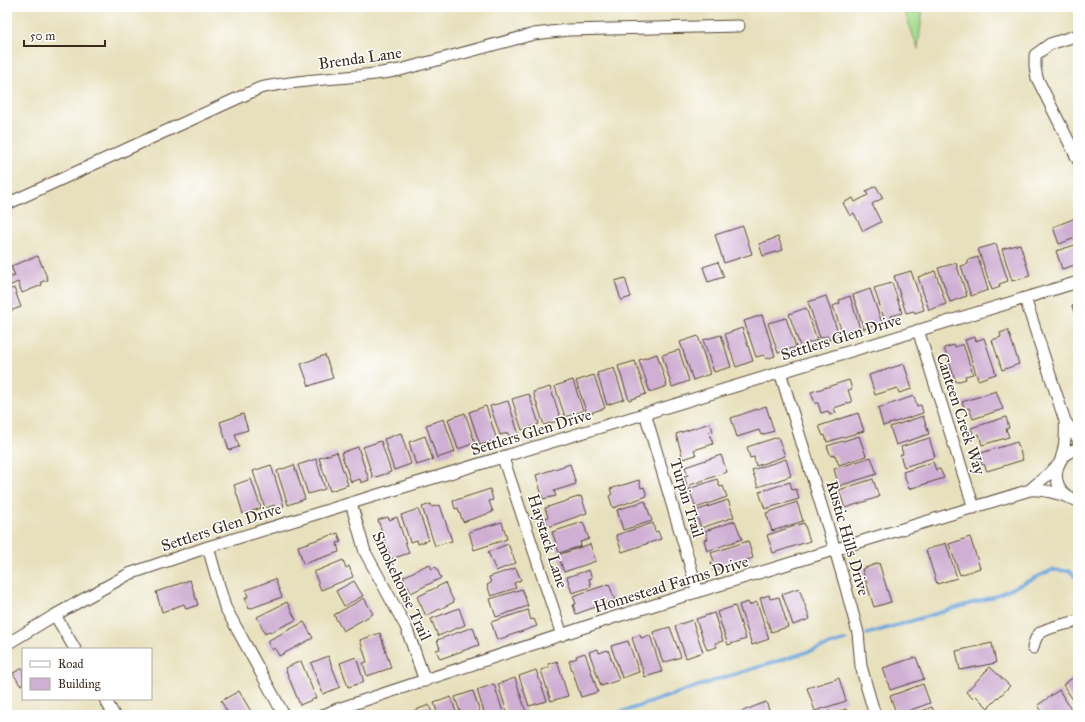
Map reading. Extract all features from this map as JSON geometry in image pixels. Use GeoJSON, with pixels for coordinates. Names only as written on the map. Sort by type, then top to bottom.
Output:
{"type":"FeatureCollection","features":[{"type":"Feature","properties":{"kind":"street","name":"Brenda Lane"},"geometry":{"type":"LineString","coordinates":[[7,204],[260,88],[277,84],[381,74],[534,34],[551,31],[739,26]]}},
{"type":"Feature","properties":{"kind":"street"},"geometry":{"type":"LineString","coordinates":[[1078,35],[1050,44],[1035,55],[1035,67],[1037,78],[1078,160]]}},
{"type":"Feature","properties":{"kind":"street","name":"Settlers Glen Drive"},"geometry":{"type":"LineString","coordinates":[[7,644],[55,615],[130,574],[351,503],[1078,282]]}},
{"type":"Feature","properties":{"kind":"street"},"geometry":{"type":"LineString","coordinates":[[1025,298],[1065,422],[1066,433],[1064,449],[1059,463]]}},
{"type":"Feature","properties":{"kind":"street","name":"Canteen Creek Way"},"geometry":{"type":"LineString","coordinates":[[918,330],[974,508]]}},
{"type":"Feature","properties":{"kind":"street","name":"Rustic Hills Drive"},"geometry":{"type":"LineString","coordinates":[[780,372],[836,550],[858,633],[861,666],[866,688],[875,715]]}},
{"type":"Feature","properties":{"kind":"street","name":"Turpin Trail"},"geometry":{"type":"LineString","coordinates":[[644,413],[698,592]]}},
{"type":"Feature","properties":{"kind":"street"},"geometry":{"type":"LineString","coordinates":[[1065,422],[1078,440]]}},
{"type":"Feature","properties":{"kind":"street","name":"Homestead Farms Drive"},"geometry":{"type":"LineString","coordinates":[[1030,490],[1059,463],[1067,453],[1074,449],[1078,449]]}},
{"type":"Feature","properties":{"kind":"street","name":"Haystack Lane"},"geometry":{"type":"LineString","coordinates":[[503,458],[562,635]]}},
{"type":"Feature","properties":{"kind":"street","name":"Homestead Farms Drive"},"geometry":{"type":"LineString","coordinates":[[1059,463],[1056,476],[1059,485],[1063,492],[1074,499]]}},
{"type":"Feature","properties":{"kind":"street","name":"Homestead Farms Drive"},"geometry":{"type":"LineString","coordinates":[[324,715],[335,710],[612,618],[1030,490],[1046,491],[1074,499]]}},
{"type":"Feature","properties":{"kind":"street","name":"Smokehouse Trail"},"geometry":{"type":"LineString","coordinates":[[351,503],[365,552],[406,627],[425,681]]}},
{"type":"Feature","properties":{"kind":"street"},"geometry":{"type":"LineString","coordinates":[[208,548],[224,607],[284,715]]}},
{"type":"Feature","properties":{"kind":"street"},"geometry":{"type":"LineString","coordinates":[[55,615],[74,648]]}},
{"type":"Feature","properties":{"kind":"street"},"geometry":{"type":"LineString","coordinates":[[1033,648],[1036,638],[1040,633],[1051,628],[1078,621]]}},
{"type":"Feature","properties":{"kind":"street"},"geometry":{"type":"LineString","coordinates":[[106,700],[114,715]]}},
{"type":"Feature","properties":{"kind":"green space"},"geometry":{"type":"Polygon","coordinates":[[[903,7],[923,7],[918,49],[903,7]]]}},
{"type":"Feature","properties":{"kind":"building"},"geometry":{"type":"Polygon","coordinates":[[[876,186],[883,198],[872,204],[881,222],[863,231],[854,213],[850,216],[843,203],[853,198],[855,202],[868,195],[866,191],[876,186]]]}},
{"type":"Feature","properties":{"kind":"building"},"geometry":{"type":"Polygon","coordinates":[[[1078,217],[1078,237],[1059,244],[1053,227],[1078,217]]]}},
{"type":"Feature","properties":{"kind":"building"},"geometry":{"type":"Polygon","coordinates":[[[743,226],[752,254],[724,263],[715,235],[743,226]]]}},
{"type":"Feature","properties":{"kind":"building"},"geometry":{"type":"Polygon","coordinates":[[[778,237],[783,250],[763,256],[759,244],[778,237]]]}},
{"type":"Feature","properties":{"kind":"building"},"geometry":{"type":"Polygon","coordinates":[[[996,244],[1008,281],[999,284],[1000,287],[992,290],[978,249],[996,244]]]}},
{"type":"Feature","properties":{"kind":"building"},"geometry":{"type":"Polygon","coordinates":[[[1020,244],[1030,276],[1012,281],[1002,249],[1020,244]]]}},
{"type":"Feature","properties":{"kind":"building"},"geometry":{"type":"Polygon","coordinates":[[[1078,244],[1078,264],[1062,269],[1056,251],[1078,244]]]}},
{"type":"Feature","properties":{"kind":"building"},"geometry":{"type":"Polygon","coordinates":[[[38,256],[48,280],[41,282],[42,285],[22,293],[18,282],[7,287],[7,268],[11,277],[15,276],[11,266],[38,256]]]}},
{"type":"Feature","properties":{"kind":"building"},"geometry":{"type":"Polygon","coordinates":[[[978,257],[988,290],[971,296],[961,266],[968,264],[968,260],[978,257]]]}},
{"type":"Feature","properties":{"kind":"building"},"geometry":{"type":"Polygon","coordinates":[[[718,262],[724,277],[708,282],[703,267],[718,262]]]}},
{"type":"Feature","properties":{"kind":"building"},"geometry":{"type":"Polygon","coordinates":[[[956,263],[967,296],[950,302],[938,268],[956,263]]]}},
{"type":"Feature","properties":{"kind":"building"},"geometry":{"type":"Polygon","coordinates":[[[911,271],[924,310],[915,313],[914,311],[906,313],[894,276],[911,271]]]}},
{"type":"Feature","properties":{"kind":"building"},"geometry":{"type":"Polygon","coordinates":[[[935,271],[946,304],[929,310],[918,277],[935,271]]]}},
{"type":"Feature","properties":{"kind":"building"},"geometry":{"type":"Polygon","coordinates":[[[625,278],[631,297],[621,300],[615,281],[625,278]]]}},
{"type":"Feature","properties":{"kind":"building"},"geometry":{"type":"Polygon","coordinates":[[[892,283],[902,313],[891,316],[891,319],[885,321],[874,288],[892,283]]]}},
{"type":"Feature","properties":{"kind":"building"},"geometry":{"type":"Polygon","coordinates":[[[14,288],[21,307],[7,312],[7,291],[14,288]]]}},
{"type":"Feature","properties":{"kind":"building"},"geometry":{"type":"Polygon","coordinates":[[[870,289],[882,323],[864,329],[853,295],[870,289]]]}},
{"type":"Feature","properties":{"kind":"building"},"geometry":{"type":"Polygon","coordinates":[[[826,296],[839,336],[829,340],[827,336],[820,338],[808,302],[826,296]]]}},
{"type":"Feature","properties":{"kind":"building"},"geometry":{"type":"Polygon","coordinates":[[[850,296],[860,329],[843,335],[833,306],[840,303],[839,300],[850,296]]]}},
{"type":"Feature","properties":{"kind":"building"},"geometry":{"type":"Polygon","coordinates":[[[1078,304],[1078,325],[1072,306],[1078,304]]]}},
{"type":"Feature","properties":{"kind":"building"},"geometry":{"type":"Polygon","coordinates":[[[806,308],[817,340],[800,346],[789,314],[806,308]]]}},
{"type":"Feature","properties":{"kind":"building"},"geometry":{"type":"Polygon","coordinates":[[[762,315],[775,356],[766,359],[764,355],[756,357],[744,321],[762,315]]]}},
{"type":"Feature","properties":{"kind":"building"},"geometry":{"type":"Polygon","coordinates":[[[786,318],[796,347],[778,353],[768,323],[786,318]]]}},
{"type":"Feature","properties":{"kind":"building"},"geometry":{"type":"Polygon","coordinates":[[[742,328],[753,361],[736,367],[725,334],[742,328]]]}},
{"type":"Feature","properties":{"kind":"building"},"geometry":{"type":"Polygon","coordinates":[[[1008,330],[1019,364],[1002,370],[992,340],[1001,337],[1000,333],[1008,330]]]}},
{"type":"Feature","properties":{"kind":"building"},"geometry":{"type":"Polygon","coordinates":[[[1078,331],[1078,342],[1074,332],[1078,331]]]}},
{"type":"Feature","properties":{"kind":"building"},"geometry":{"type":"Polygon","coordinates":[[[721,335],[731,367],[714,372],[703,340],[721,335]]]}},
{"type":"Feature","properties":{"kind":"building"},"geometry":{"type":"Polygon","coordinates":[[[698,336],[710,374],[693,380],[680,342],[698,336]]]}},
{"type":"Feature","properties":{"kind":"building"},"geometry":{"type":"Polygon","coordinates":[[[975,337],[976,341],[984,338],[996,374],[978,380],[965,340],[975,337]]]}},
{"type":"Feature","properties":{"kind":"building"},"geometry":{"type":"Polygon","coordinates":[[[963,344],[973,374],[965,376],[966,379],[956,382],[944,348],[954,345],[955,347],[963,344]]]}},
{"type":"Feature","properties":{"kind":"building"},"geometry":{"type":"Polygon","coordinates":[[[679,350],[689,381],[672,387],[662,355],[679,350]]]}},
{"type":"Feature","properties":{"kind":"building"},"geometry":{"type":"Polygon","coordinates":[[[657,354],[667,386],[650,392],[639,360],[657,354]]]}},
{"type":"Feature","properties":{"kind":"building"},"geometry":{"type":"Polygon","coordinates":[[[325,355],[333,378],[309,386],[301,364],[325,355]]]}},
{"type":"Feature","properties":{"kind":"building"},"geometry":{"type":"Polygon","coordinates":[[[635,361],[646,394],[629,400],[618,366],[635,361]]]}},
{"type":"Feature","properties":{"kind":"building"},"geometry":{"type":"Polygon","coordinates":[[[904,364],[912,389],[899,393],[897,388],[875,395],[869,375],[904,364]]]}},
{"type":"Feature","properties":{"kind":"building"},"geometry":{"type":"Polygon","coordinates":[[[614,368],[624,399],[607,405],[597,373],[614,368]]]}},
{"type":"Feature","properties":{"kind":"building"},"geometry":{"type":"Polygon","coordinates":[[[594,375],[605,408],[587,414],[576,381],[594,375]]]}},
{"type":"Feature","properties":{"kind":"building"},"geometry":{"type":"Polygon","coordinates":[[[573,380],[583,411],[565,417],[555,386],[573,380]]]}},
{"type":"Feature","properties":{"kind":"building"},"geometry":{"type":"Polygon","coordinates":[[[849,380],[852,389],[848,390],[852,402],[834,408],[836,413],[830,415],[828,411],[821,413],[818,403],[815,403],[811,392],[849,380]]]}},
{"type":"Feature","properties":{"kind":"building"},"geometry":{"type":"Polygon","coordinates":[[[550,387],[561,420],[544,425],[533,392],[550,387]]]}},
{"type":"Feature","properties":{"kind":"building"},"geometry":{"type":"Polygon","coordinates":[[[996,391],[1003,409],[973,419],[969,408],[965,409],[962,402],[996,391]]]}},
{"type":"Feature","properties":{"kind":"building"},"geometry":{"type":"Polygon","coordinates":[[[529,394],[539,424],[522,430],[512,399],[529,394]]]}},
{"type":"Feature","properties":{"kind":"building"},"geometry":{"type":"Polygon","coordinates":[[[914,396],[917,406],[921,405],[923,413],[883,426],[878,408],[914,396]]]}},
{"type":"Feature","properties":{"kind":"building"},"geometry":{"type":"Polygon","coordinates":[[[508,401],[519,435],[510,438],[508,433],[500,435],[490,406],[508,401]]]}},
{"type":"Feature","properties":{"kind":"building"},"geometry":{"type":"Polygon","coordinates":[[[486,406],[497,440],[480,445],[469,412],[486,406]]]}},
{"type":"Feature","properties":{"kind":"building"},"geometry":{"type":"Polygon","coordinates":[[[766,406],[774,431],[761,435],[759,430],[737,437],[731,418],[766,406]]]}},
{"type":"Feature","properties":{"kind":"building"},"geometry":{"type":"Polygon","coordinates":[[[465,413],[475,443],[458,449],[448,419],[465,413]]]}},
{"type":"Feature","properties":{"kind":"building"},"geometry":{"type":"Polygon","coordinates":[[[858,413],[864,431],[827,442],[825,435],[823,436],[819,426],[858,413]]]}},
{"type":"Feature","properties":{"kind":"building"},"geometry":{"type":"Polygon","coordinates":[[[243,414],[248,430],[235,434],[239,447],[229,450],[220,422],[243,414]]]}},
{"type":"Feature","properties":{"kind":"building"},"geometry":{"type":"Polygon","coordinates":[[[923,416],[929,434],[896,445],[890,427],[923,416]]]}},
{"type":"Feature","properties":{"kind":"building"},"geometry":{"type":"Polygon","coordinates":[[[1006,417],[1009,428],[1006,429],[1009,437],[982,445],[979,434],[974,436],[971,428],[1006,417]]]}},
{"type":"Feature","properties":{"kind":"building"},"geometry":{"type":"Polygon","coordinates":[[[444,419],[455,452],[437,458],[426,425],[444,419]]]}},
{"type":"Feature","properties":{"kind":"building"},"geometry":{"type":"Polygon","coordinates":[[[710,423],[713,431],[709,432],[713,444],[694,450],[696,455],[683,459],[676,434],[710,423]]]}},
{"type":"Feature","properties":{"kind":"building"},"geometry":{"type":"Polygon","coordinates":[[[401,433],[411,464],[394,470],[384,439],[401,433]]]}},
{"type":"Feature","properties":{"kind":"building"},"geometry":{"type":"Polygon","coordinates":[[[425,436],[433,460],[416,465],[409,442],[425,436]]]}},
{"type":"Feature","properties":{"kind":"building"},"geometry":{"type":"Polygon","coordinates":[[[859,436],[866,456],[839,465],[835,455],[831,456],[827,446],[859,436]]]}},
{"type":"Feature","properties":{"kind":"building"},"geometry":{"type":"Polygon","coordinates":[[[778,437],[785,456],[756,466],[754,457],[750,458],[747,447],[778,437]]]}},
{"type":"Feature","properties":{"kind":"building"},"geometry":{"type":"Polygon","coordinates":[[[929,438],[935,457],[904,467],[900,455],[903,454],[901,447],[929,438]]]}},
{"type":"Feature","properties":{"kind":"building"},"geometry":{"type":"Polygon","coordinates":[[[381,441],[391,472],[373,478],[363,447],[381,441]]]}},
{"type":"Feature","properties":{"kind":"building"},"geometry":{"type":"Polygon","coordinates":[[[1017,442],[1023,460],[987,471],[984,464],[982,465],[978,454],[1017,442]]]}},
{"type":"Feature","properties":{"kind":"building"},"geometry":{"type":"Polygon","coordinates":[[[358,447],[369,480],[361,483],[360,479],[351,482],[341,453],[358,447]]]}},
{"type":"Feature","properties":{"kind":"building"},"geometry":{"type":"Polygon","coordinates":[[[337,452],[348,485],[330,491],[319,458],[337,452]]]}},
{"type":"Feature","properties":{"kind":"building"},"geometry":{"type":"Polygon","coordinates":[[[721,455],[727,472],[687,486],[684,476],[688,475],[685,467],[721,455]]]}},
{"type":"Feature","properties":{"kind":"building"},"geometry":{"type":"Polygon","coordinates":[[[871,457],[877,474],[839,486],[834,469],[871,457]]]}},
{"type":"Feature","properties":{"kind":"building"},"geometry":{"type":"Polygon","coordinates":[[[316,459],[325,489],[308,494],[298,465],[316,459]]]}},
{"type":"Feature","properties":{"kind":"building"},"geometry":{"type":"Polygon","coordinates":[[[786,459],[791,476],[758,487],[752,470],[786,459]]]}},
{"type":"Feature","properties":{"kind":"building"},"geometry":{"type":"Polygon","coordinates":[[[933,462],[936,470],[940,469],[944,478],[909,489],[903,472],[933,462]]]}},
{"type":"Feature","properties":{"kind":"building"},"geometry":{"type":"Polygon","coordinates":[[[570,464],[576,484],[554,491],[556,496],[543,499],[536,475],[570,464]]]}},
{"type":"Feature","properties":{"kind":"building"},"geometry":{"type":"Polygon","coordinates":[[[271,465],[284,506],[275,509],[274,505],[265,508],[253,471],[271,465]]]}},
{"type":"Feature","properties":{"kind":"building"},"geometry":{"type":"Polygon","coordinates":[[[294,465],[305,499],[288,505],[277,471],[294,465]]]}},
{"type":"Feature","properties":{"kind":"building"},"geometry":{"type":"Polygon","coordinates":[[[251,479],[261,508],[243,514],[234,485],[251,479]]]}},
{"type":"Feature","properties":{"kind":"building"},"geometry":{"type":"Polygon","coordinates":[[[717,479],[720,487],[723,486],[727,497],[696,508],[689,489],[717,479]]]}},
{"type":"Feature","properties":{"kind":"building"},"geometry":{"type":"Polygon","coordinates":[[[873,479],[879,497],[845,508],[839,490],[873,479]]]}},
{"type":"Feature","properties":{"kind":"building"},"geometry":{"type":"Polygon","coordinates":[[[639,480],[641,488],[644,487],[647,496],[613,508],[609,496],[612,494],[610,489],[639,480]]]}},
{"type":"Feature","properties":{"kind":"building"},"geometry":{"type":"Polygon","coordinates":[[[790,482],[792,490],[796,489],[799,499],[765,509],[759,492],[790,482]]]}},
{"type":"Feature","properties":{"kind":"building"},"geometry":{"type":"Polygon","coordinates":[[[490,489],[493,500],[489,501],[493,512],[463,522],[458,508],[455,509],[453,501],[490,489]]]}},
{"type":"Feature","properties":{"kind":"building"},"geometry":{"type":"Polygon","coordinates":[[[581,496],[587,513],[548,527],[545,518],[548,517],[545,508],[581,496]]]}},
{"type":"Feature","properties":{"kind":"building"},"geometry":{"type":"Polygon","coordinates":[[[728,500],[734,517],[701,528],[695,511],[728,500]]]}},
{"type":"Feature","properties":{"kind":"building"},"geometry":{"type":"Polygon","coordinates":[[[645,501],[652,521],[623,530],[617,510],[645,501]]]}},
{"type":"Feature","properties":{"kind":"building"},"geometry":{"type":"Polygon","coordinates":[[[797,502],[803,521],[772,531],[766,513],[797,502]]]}},
{"type":"Feature","properties":{"kind":"building"},"geometry":{"type":"Polygon","coordinates":[[[431,504],[432,507],[440,505],[452,541],[435,546],[422,507],[431,504]]]}},
{"type":"Feature","properties":{"kind":"building"},"geometry":{"type":"Polygon","coordinates":[[[418,509],[429,540],[418,544],[417,540],[410,542],[401,515],[418,509]]]}},
{"type":"Feature","properties":{"kind":"building"},"geometry":{"type":"Polygon","coordinates":[[[388,517],[389,520],[397,517],[409,553],[391,559],[378,520],[388,517]]]}},
{"type":"Feature","properties":{"kind":"building"},"geometry":{"type":"Polygon","coordinates":[[[735,521],[742,539],[707,551],[704,540],[708,539],[705,531],[735,521]]]}},
{"type":"Feature","properties":{"kind":"building"},"geometry":{"type":"Polygon","coordinates":[[[502,522],[507,539],[474,550],[469,532],[502,522]]]}},
{"type":"Feature","properties":{"kind":"building"},"geometry":{"type":"Polygon","coordinates":[[[583,522],[589,539],[580,542],[581,546],[559,553],[552,532],[583,522]]]}},
{"type":"Feature","properties":{"kind":"building"},"geometry":{"type":"Polygon","coordinates":[[[653,523],[655,532],[658,531],[661,539],[622,552],[616,535],[653,523]]]}},
{"type":"Feature","properties":{"kind":"building"},"geometry":{"type":"Polygon","coordinates":[[[804,523],[810,541],[773,553],[767,535],[804,523]]]}},
{"type":"Feature","properties":{"kind":"building"},"geometry":{"type":"Polygon","coordinates":[[[338,533],[341,542],[337,543],[339,552],[303,564],[298,546],[338,533]]]}},
{"type":"Feature","properties":{"kind":"building"},"geometry":{"type":"Polygon","coordinates":[[[970,537],[980,568],[960,575],[949,544],[970,537]]]}},
{"type":"Feature","properties":{"kind":"building"},"geometry":{"type":"Polygon","coordinates":[[[748,541],[753,558],[713,571],[711,562],[714,561],[711,553],[748,541]]]}},
{"type":"Feature","properties":{"kind":"building"},"geometry":{"type":"Polygon","coordinates":[[[946,543],[957,578],[937,584],[926,550],[946,543]]]}},
{"type":"Feature","properties":{"kind":"building"},"geometry":{"type":"Polygon","coordinates":[[[508,544],[516,563],[496,571],[488,552],[508,544]]]}},
{"type":"Feature","properties":{"kind":"building"},"geometry":{"type":"Polygon","coordinates":[[[590,544],[596,561],[564,572],[558,555],[590,544]]]}},
{"type":"Feature","properties":{"kind":"building"},"geometry":{"type":"Polygon","coordinates":[[[343,560],[346,568],[349,566],[353,577],[321,590],[314,572],[343,560]]]}},
{"type":"Feature","properties":{"kind":"building"},"geometry":{"type":"Polygon","coordinates":[[[879,563],[891,602],[874,607],[862,569],[879,563]]]}},
{"type":"Feature","properties":{"kind":"building"},"geometry":{"type":"Polygon","coordinates":[[[429,564],[432,569],[436,567],[441,578],[411,593],[403,577],[429,564]]]}},
{"type":"Feature","properties":{"kind":"building"},"geometry":{"type":"Polygon","coordinates":[[[516,568],[521,580],[514,583],[516,588],[491,596],[487,585],[491,583],[489,577],[516,568]]]}},
{"type":"Feature","properties":{"kind":"building"},"geometry":{"type":"Polygon","coordinates":[[[589,570],[592,578],[589,579],[591,587],[572,593],[567,577],[589,570]]]}},
{"type":"Feature","properties":{"kind":"building"},"geometry":{"type":"Polygon","coordinates":[[[275,579],[282,597],[249,609],[245,598],[248,597],[246,590],[275,579]]]}},
{"type":"Feature","properties":{"kind":"building"},"geometry":{"type":"Polygon","coordinates":[[[190,580],[198,605],[186,609],[184,604],[162,612],[156,592],[190,580]]]}},
{"type":"Feature","properties":{"kind":"building"},"geometry":{"type":"Polygon","coordinates":[[[354,581],[363,596],[344,606],[336,591],[354,581]]]}},
{"type":"Feature","properties":{"kind":"building"},"geometry":{"type":"Polygon","coordinates":[[[445,583],[454,602],[426,616],[417,597],[445,583]]]}},
{"type":"Feature","properties":{"kind":"building"},"geometry":{"type":"Polygon","coordinates":[[[609,584],[615,600],[576,614],[573,605],[576,604],[573,596],[609,584]]]}},
{"type":"Feature","properties":{"kind":"building"},"geometry":{"type":"Polygon","coordinates":[[[799,588],[810,619],[793,625],[782,594],[799,588]]]}},
{"type":"Feature","properties":{"kind":"building"},"geometry":{"type":"Polygon","coordinates":[[[522,589],[528,606],[496,617],[490,599],[522,589]]]}},
{"type":"Feature","properties":{"kind":"building"},"geometry":{"type":"Polygon","coordinates":[[[769,595],[770,599],[779,597],[788,627],[771,632],[760,598],[769,595]]]}},
{"type":"Feature","properties":{"kind":"building"},"geometry":{"type":"Polygon","coordinates":[[[364,598],[373,614],[343,631],[334,615],[364,598]]]}},
{"type":"Feature","properties":{"kind":"building"},"geometry":{"type":"Polygon","coordinates":[[[287,602],[296,620],[265,634],[257,617],[287,602]]]}},
{"type":"Feature","properties":{"kind":"building"},"geometry":{"type":"Polygon","coordinates":[[[748,602],[749,605],[757,602],[769,639],[752,645],[739,605],[748,602]]]}},
{"type":"Feature","properties":{"kind":"building"},"geometry":{"type":"Polygon","coordinates":[[[735,606],[746,639],[728,645],[717,612],[735,606]]]}},
{"type":"Feature","properties":{"kind":"building"},"geometry":{"type":"Polygon","coordinates":[[[459,608],[465,625],[438,636],[431,619],[459,608]]]}},
{"type":"Feature","properties":{"kind":"building"},"geometry":{"type":"Polygon","coordinates":[[[528,610],[531,620],[534,619],[537,626],[497,640],[491,622],[528,610]]]}},
{"type":"Feature","properties":{"kind":"building"},"geometry":{"type":"Polygon","coordinates":[[[714,613],[723,641],[715,643],[717,647],[707,650],[696,619],[714,613]]]}},
{"type":"Feature","properties":{"kind":"building"},"geometry":{"type":"Polygon","coordinates":[[[692,620],[703,652],[686,658],[675,626],[692,620]]]}},
{"type":"Feature","properties":{"kind":"building"},"geometry":{"type":"Polygon","coordinates":[[[304,622],[313,638],[279,656],[275,648],[272,650],[267,641],[304,622]]]}},
{"type":"Feature","properties":{"kind":"building"},"geometry":{"type":"Polygon","coordinates":[[[473,627],[479,645],[440,659],[436,650],[440,649],[437,640],[473,627]]]}},
{"type":"Feature","properties":{"kind":"building"},"geometry":{"type":"Polygon","coordinates":[[[670,627],[681,657],[663,663],[653,632],[670,627]]]}},
{"type":"Feature","properties":{"kind":"building"},"geometry":{"type":"Polygon","coordinates":[[[380,633],[391,668],[367,676],[363,663],[367,662],[360,640],[380,633]]]}},
{"type":"Feature","properties":{"kind":"building"},"geometry":{"type":"Polygon","coordinates":[[[640,635],[641,638],[650,635],[662,672],[645,677],[632,638],[640,635]]]}},
{"type":"Feature","properties":{"kind":"building"},"geometry":{"type":"Polygon","coordinates":[[[628,641],[639,672],[622,678],[611,646],[628,641]]]}},
{"type":"Feature","properties":{"kind":"building"},"geometry":{"type":"Polygon","coordinates":[[[992,643],[996,663],[960,670],[956,651],[992,643]]]}},
{"type":"Feature","properties":{"kind":"building"},"geometry":{"type":"Polygon","coordinates":[[[598,649],[599,653],[608,650],[619,680],[601,686],[589,652],[598,649]]]}},
{"type":"Feature","properties":{"kind":"building"},"geometry":{"type":"Polygon","coordinates":[[[585,653],[598,692],[581,697],[569,661],[577,658],[576,656],[585,653]]]}},
{"type":"Feature","properties":{"kind":"building"},"geometry":{"type":"Polygon","coordinates":[[[328,656],[340,687],[323,694],[311,663],[328,656]]]}},
{"type":"Feature","properties":{"kind":"building"},"geometry":{"type":"Polygon","coordinates":[[[356,657],[364,682],[348,687],[340,663],[356,657]]]}},
{"type":"Feature","properties":{"kind":"building"},"geometry":{"type":"Polygon","coordinates":[[[916,657],[924,679],[890,690],[883,668],[916,657]]]}},
{"type":"Feature","properties":{"kind":"building"},"geometry":{"type":"Polygon","coordinates":[[[301,661],[316,698],[300,705],[285,668],[301,661]]]}},
{"type":"Feature","properties":{"kind":"building"},"geometry":{"type":"Polygon","coordinates":[[[557,661],[568,696],[551,701],[541,670],[549,667],[548,664],[557,661]]]}},
{"type":"Feature","properties":{"kind":"building"},"geometry":{"type":"Polygon","coordinates":[[[990,667],[1010,686],[988,708],[976,696],[973,699],[966,692],[990,667]]]}},
{"type":"Feature","properties":{"kind":"building"},"geometry":{"type":"Polygon","coordinates":[[[22,668],[22,684],[20,685],[13,673],[22,668]]]}},
{"type":"Feature","properties":{"kind":"building"},"geometry":{"type":"Polygon","coordinates":[[[536,670],[547,701],[529,706],[519,676],[536,670]]]}},
{"type":"Feature","properties":{"kind":"building"},"geometry":{"type":"Polygon","coordinates":[[[1078,674],[1078,707],[1063,685],[1078,674]]]}},
{"type":"Feature","properties":{"kind":"building"},"geometry":{"type":"Polygon","coordinates":[[[515,678],[527,715],[508,715],[498,684],[515,678]]]}},
{"type":"Feature","properties":{"kind":"building"},"geometry":{"type":"Polygon","coordinates":[[[839,678],[846,701],[815,711],[807,688],[839,678]]]}},
{"type":"Feature","properties":{"kind":"building"},"geometry":{"type":"Polygon","coordinates":[[[494,684],[504,715],[485,715],[477,690],[494,684]]]}},
{"type":"Feature","properties":{"kind":"building"},"geometry":{"type":"Polygon","coordinates":[[[923,684],[930,703],[897,715],[890,696],[923,684]]]}},
{"type":"Feature","properties":{"kind":"building"},"geometry":{"type":"Polygon","coordinates":[[[1059,690],[1075,715],[1044,715],[1038,705],[1059,690]]]}},
{"type":"Feature","properties":{"kind":"building"},"geometry":{"type":"Polygon","coordinates":[[[239,691],[253,715],[229,715],[221,701],[239,691]]]}},
{"type":"Feature","properties":{"kind":"building"},"geometry":{"type":"Polygon","coordinates":[[[473,691],[481,715],[461,715],[455,697],[473,691]]]}},
{"type":"Feature","properties":{"kind":"building"},"geometry":{"type":"Polygon","coordinates":[[[451,697],[457,715],[438,715],[434,703],[451,697]]]}},
{"type":"Feature","properties":{"kind":"building"},"geometry":{"type":"Polygon","coordinates":[[[766,702],[769,710],[765,711],[767,715],[735,714],[766,702]]]}},
{"type":"Feature","properties":{"kind":"building"},"geometry":{"type":"Polygon","coordinates":[[[429,705],[433,715],[414,715],[413,711],[429,705]]]}},
{"type":"Feature","properties":{"kind":"building"},"geometry":{"type":"Polygon","coordinates":[[[932,707],[935,715],[912,715],[932,707]]]}},
{"type":"Feature","properties":{"kind":"building"},"geometry":{"type":"Polygon","coordinates":[[[846,709],[848,715],[821,715],[830,711],[831,714],[846,709]]]}},
{"type":"Feature","properties":{"kind":"waterway"},"geometry":{"type":"LineString","coordinates":[[867,634],[993,597],[1052,570],[1070,571],[1078,580]]}},
{"type":"Feature","properties":{"kind":"waterway"},"geometry":{"type":"LineString","coordinates":[[613,715],[716,680],[846,640]]}}]}
